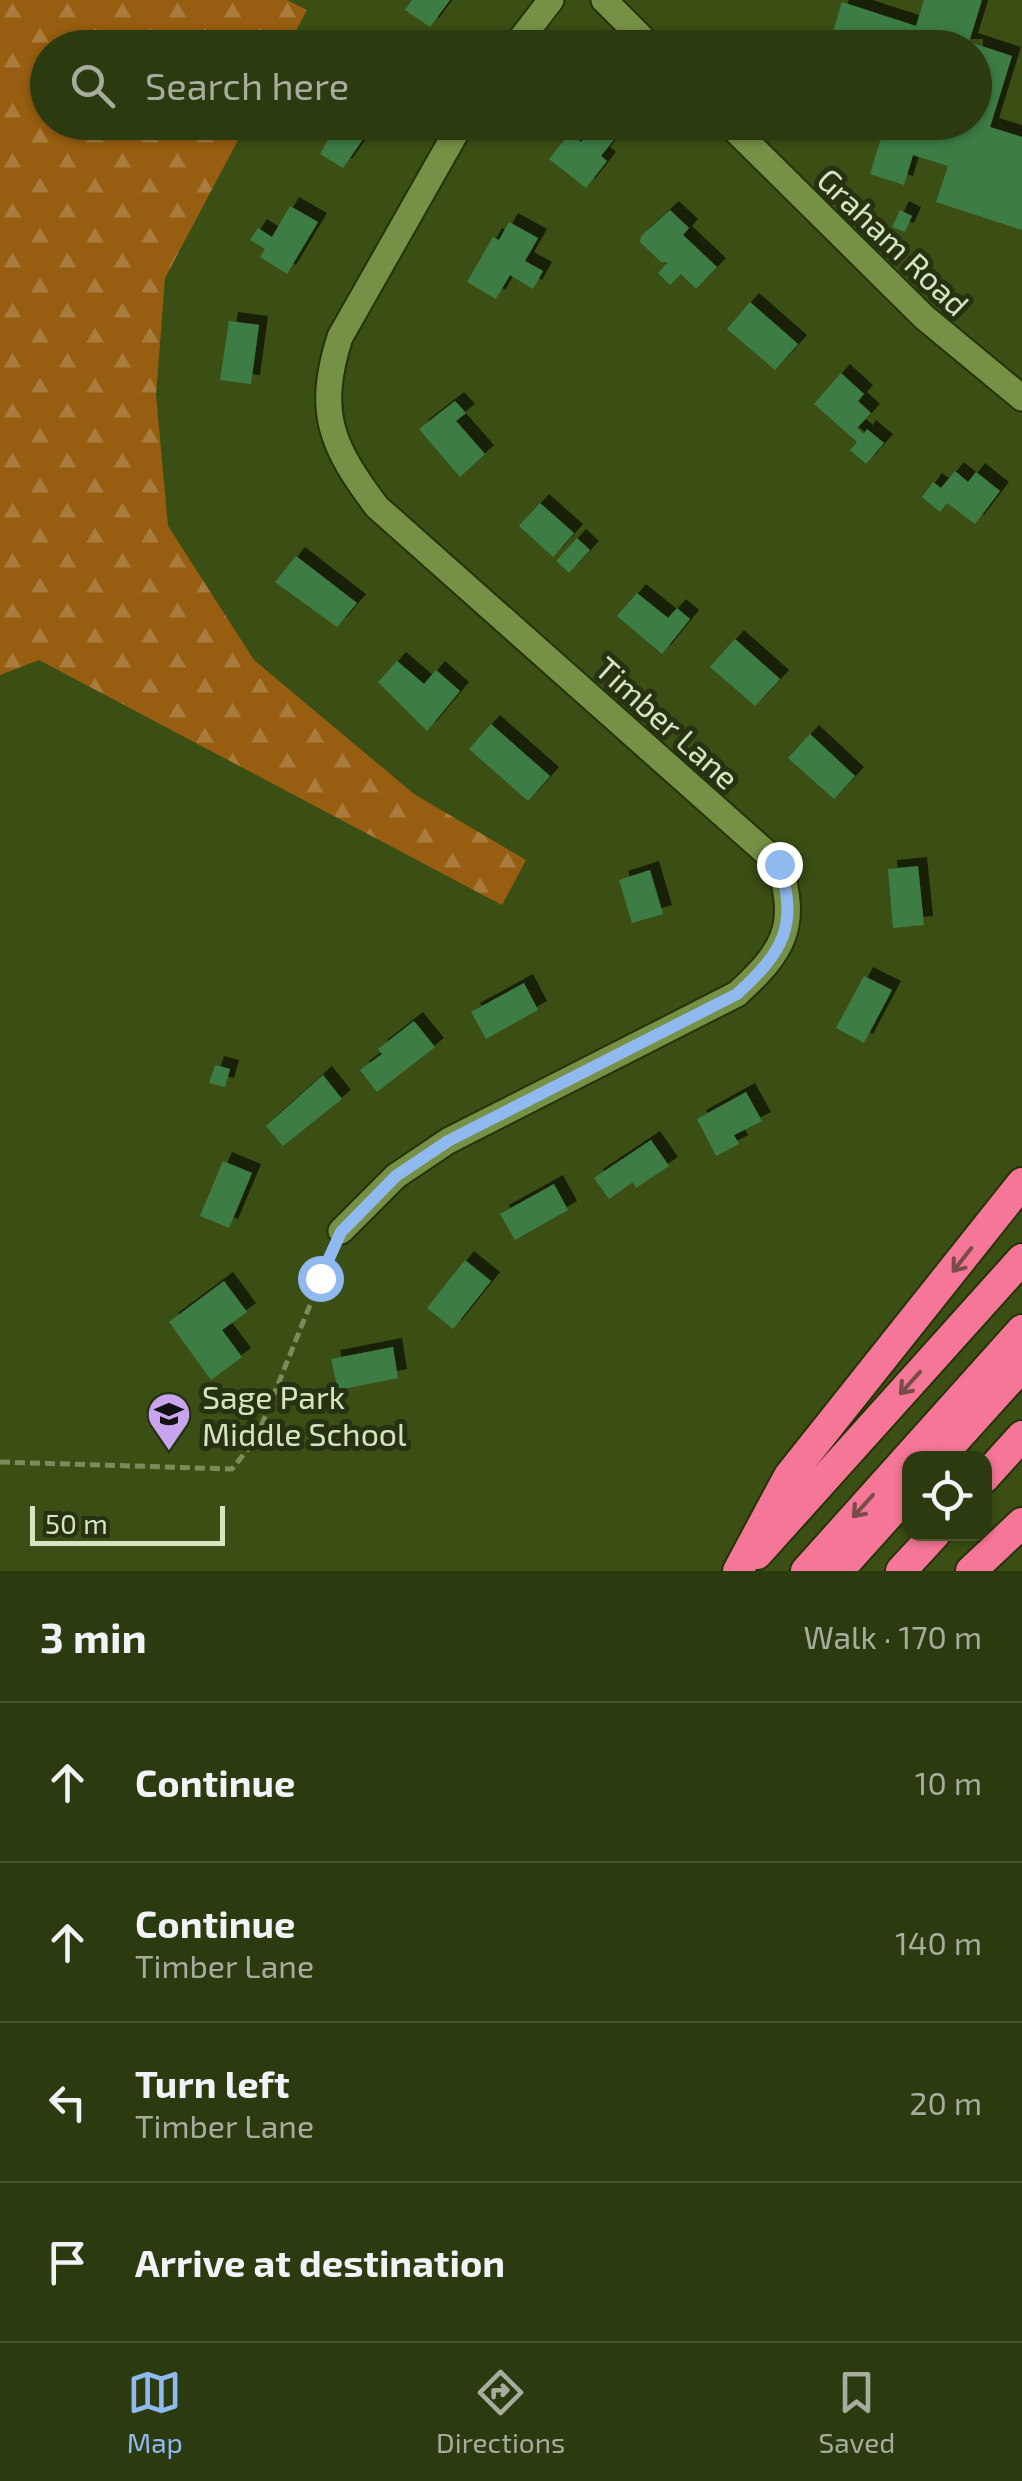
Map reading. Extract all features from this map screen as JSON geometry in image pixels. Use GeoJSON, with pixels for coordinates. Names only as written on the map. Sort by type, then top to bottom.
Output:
{"type":"FeatureCollection","features":[{"type":"Feature","properties":{"kind":"highway"},"geometry":{"type":"LineString","coordinates":[[740,1571],[788,1476],[1022,1182]]}},
{"type":"Feature","properties":{"kind":"highway"},"geometry":{"type":"LineString","coordinates":[[740,1571],[1022,1259]]}},
{"type":"Feature","properties":{"kind":"highway"},"geometry":{"type":"LineString","coordinates":[[806,1571],[1022,1330]]}},
{"type":"Feature","properties":{"kind":"highway"},"geometry":{"type":"LineString","coordinates":[[945,1451],[1022,1366]]}},
{"type":"Feature","properties":{"kind":"highway"},"geometry":{"type":"LineString","coordinates":[[992,1469],[1022,1436]]}},
{"type":"Feature","properties":{"kind":"highway"},"geometry":{"type":"LineString","coordinates":[[838,1571],[902,1500]]}},
{"type":"Feature","properties":{"kind":"highway"},"geometry":{"type":"LineString","coordinates":[[970,1571],[1022,1523]]}},
{"type":"Feature","properties":{"kind":"highway"},"geometry":{"type":"LineString","coordinates":[[901,1571],[929,1541]]}},
{"type":"Feature","properties":{"kind":"street"},"geometry":{"type":"LineString","coordinates":[[528,30],[551,0]]}},
{"type":"Feature","properties":{"kind":"street"},"geometry":{"type":"LineString","coordinates":[[604,0],[634,30]]}},
{"type":"Feature","properties":{"kind":"street","name":"Timber Lane"},"geometry":{"type":"LineString","coordinates":[[341,1232],[396,1176],[448,1141],[737,994],[772,962],[788,924],[788,892],[779,864],[377,507],[342,461],[328,422],[328,373],[340,337],[452,140]]}},
{"type":"Feature","properties":{"kind":"street","name":"Graham Road"},"geometry":{"type":"LineString","coordinates":[[745,140],[924,317],[1022,398]]}},
{"type":"Feature","properties":{"kind":"path"},"geometry":{"type":"LineString","coordinates":[[0,1462],[232,1469],[256,1439],[341,1232]]}},
{"type":"Feature","properties":{"kind":"green space"},"geometry":{"type":"Polygon","coordinates":[[[0,0],[287,0],[307,10],[296,30],[30,30],[30,140],[238,140],[165,278],[156,395],[168,526],[254,660],[414,794],[526,860],[502,905],[39,660],[0,675],[0,0]]]}},
{"type":"Feature","properties":{"kind":"building"},"geometry":{"type":"Polygon","coordinates":[[[412,0],[450,0],[430,27],[405,10],[412,0]]]}},
{"type":"Feature","properties":{"kind":"building"},"geometry":{"type":"Polygon","coordinates":[[[924,0],[982,0],[973,30],[833,30],[842,2],[916,26],[924,0]]]}},
{"type":"Feature","properties":{"kind":"building"},"geometry":{"type":"Polygon","coordinates":[[[992,49],[1012,56],[992,121],[992,49]]]}},
{"type":"Feature","properties":{"kind":"building"},"geometry":{"type":"Polygon","coordinates":[[[992,128],[1022,137],[1022,230],[936,202],[948,166],[913,155],[904,185],[870,174],[880,140],[992,140],[992,128]]]}},
{"type":"Feature","properties":{"kind":"building"},"geometry":{"type":"Polygon","coordinates":[[[328,140],[362,140],[343,168],[320,154],[328,140]]]}},
{"type":"Feature","properties":{"kind":"building"},"geometry":{"type":"Polygon","coordinates":[[[564,140],[614,140],[601,156],[607,161],[586,188],[549,159],[564,140]]]}},
{"type":"Feature","properties":{"kind":"building"},"geometry":{"type":"Polygon","coordinates":[[[290,206],[318,222],[287,274],[260,257],[265,249],[250,240],[258,228],[272,237],[290,206]]]}},
{"type":"Feature","properties":{"kind":"building"},"geometry":{"type":"Polygon","coordinates":[[[670,210],[689,228],[683,235],[717,267],[696,289],[681,274],[670,285],[658,273],[668,262],[661,262],[640,242],[641,236],[670,210]]]}},
{"type":"Feature","properties":{"kind":"building"},"geometry":{"type":"Polygon","coordinates":[[[900,210],[912,216],[905,232],[892,227],[900,210]]]}},
{"type":"Feature","properties":{"kind":"building"},"geometry":{"type":"Polygon","coordinates":[[[509,222],[538,238],[525,261],[543,271],[533,289],[510,275],[496,299],[467,282],[493,237],[499,240],[509,222]]]}},
{"type":"Feature","properties":{"kind":"building"},"geometry":{"type":"Polygon","coordinates":[[[750,302],[798,344],[775,370],[727,329],[750,302]]]}},
{"type":"Feature","properties":{"kind":"building"},"geometry":{"type":"Polygon","coordinates":[[[229,321],[259,325],[251,384],[220,380],[229,321]]]}},
{"type":"Feature","properties":{"kind":"building"},"geometry":{"type":"Polygon","coordinates":[[[841,373],[864,394],[858,401],[871,413],[857,428],[864,434],[867,429],[884,443],[866,464],[850,450],[857,442],[814,404],[841,373]]]}},
{"type":"Feature","properties":{"kind":"building"},"geometry":{"type":"Polygon","coordinates":[[[455,401],[466,413],[456,421],[485,454],[460,477],[419,429],[455,401]]]}},
{"type":"Feature","properties":{"kind":"building"},"geometry":{"type":"Polygon","coordinates":[[[955,471],[968,482],[976,472],[1000,491],[975,524],[947,503],[940,512],[922,497],[933,482],[941,488],[955,471]]]}},
{"type":"Feature","properties":{"kind":"building"},"geometry":{"type":"Polygon","coordinates":[[[540,503],[574,533],[553,557],[519,526],[540,503]]]}},
{"type":"Feature","properties":{"kind":"building"},"geometry":{"type":"Polygon","coordinates":[[[577,538],[590,550],[569,573],[556,561],[577,538]]]}},
{"type":"Feature","properties":{"kind":"building"},"geometry":{"type":"Polygon","coordinates":[[[296,556],[357,603],[337,627],[275,582],[296,556]]]}},
{"type":"Feature","properties":{"kind":"building"},"geometry":{"type":"Polygon","coordinates":[[[637,593],[668,618],[677,608],[690,619],[662,654],[617,616],[637,593]]]}},
{"type":"Feature","properties":{"kind":"building"},"geometry":{"type":"Polygon","coordinates":[[[735,639],[780,679],[755,706],[710,667],[735,639]]]}},
{"type":"Feature","properties":{"kind":"building"},"geometry":{"type":"Polygon","coordinates":[[[397,661],[424,684],[436,670],[460,691],[427,731],[378,682],[397,661]]]}},
{"type":"Feature","properties":{"kind":"building"},"geometry":{"type":"Polygon","coordinates":[[[491,724],[550,776],[528,801],[469,749],[491,724]]]}},
{"type":"Feature","properties":{"kind":"building"},"geometry":{"type":"Polygon","coordinates":[[[810,734],[855,776],[834,799],[788,758],[810,734]]]}},
{"type":"Feature","properties":{"kind":"building"},"geometry":{"type":"Polygon","coordinates":[[[918,866],[924,925],[893,928],[888,869],[918,866]]]}},
{"type":"Feature","properties":{"kind":"building"},"geometry":{"type":"Polygon","coordinates":[[[650,870],[663,914],[632,923],[619,880],[650,870]]]}},
{"type":"Feature","properties":{"kind":"building"},"geometry":{"type":"Polygon","coordinates":[[[864,976],[892,990],[864,1043],[836,1028],[864,976]]]}},
{"type":"Feature","properties":{"kind":"building"},"geometry":{"type":"Polygon","coordinates":[[[524,983],[538,1010],[486,1039],[471,1012],[524,983]]]}},
{"type":"Feature","properties":{"kind":"building"},"geometry":{"type":"Polygon","coordinates":[[[414,1021],[435,1047],[377,1092],[360,1070],[382,1054],[378,1049],[414,1021]]]}},
{"type":"Feature","properties":{"kind":"building"},"geometry":{"type":"Polygon","coordinates":[[[215,1065],[230,1069],[225,1087],[209,1083],[215,1065]]]}},
{"type":"Feature","properties":{"kind":"building"},"geometry":{"type":"Polygon","coordinates":[[[323,1075],[342,1099],[283,1146],[266,1126],[323,1075]]]}},
{"type":"Feature","properties":{"kind":"building"},"geometry":{"type":"Polygon","coordinates":[[[746,1092],[762,1121],[734,1135],[739,1144],[716,1156],[697,1119],[746,1092]]]}},
{"type":"Feature","properties":{"kind":"building"},"geometry":{"type":"Polygon","coordinates":[[[651,1140],[669,1166],[636,1188],[633,1182],[609,1199],[594,1178],[651,1140]]]}},
{"type":"Feature","properties":{"kind":"building"},"geometry":{"type":"Polygon","coordinates":[[[223,1161],[252,1173],[229,1228],[200,1216],[223,1161]]]}},
{"type":"Feature","properties":{"kind":"building"},"geometry":{"type":"Polygon","coordinates":[[[554,1184],[568,1210],[515,1240],[500,1214],[554,1184]]]}},
{"type":"Feature","properties":{"kind":"building"},"geometry":{"type":"Polygon","coordinates":[[[465,1260],[491,1281],[453,1329],[427,1308],[465,1260]]]}},
{"type":"Feature","properties":{"kind":"building"},"geometry":{"type":"Polygon","coordinates":[[[224,1281],[247,1312],[222,1330],[242,1357],[211,1380],[169,1322],[224,1281]]]}},
{"type":"Feature","properties":{"kind":"building"},"geometry":{"type":"Polygon","coordinates":[[[393,1347],[398,1378],[338,1390],[331,1359],[393,1347]]]}},
{"type":"Feature","properties":{"kind":"place","name":"Sage Park Middle School"},"geometry":{"type":"Point","coordinates":[169,1452]}},
{"type":"Feature","properties":{"kind":"route"},"geometry":{"type":"LineString","coordinates":[[320,1278],[341,1232],[396,1176],[448,1141],[737,994],[772,962],[788,924],[788,892],[779,864]]}}]}
